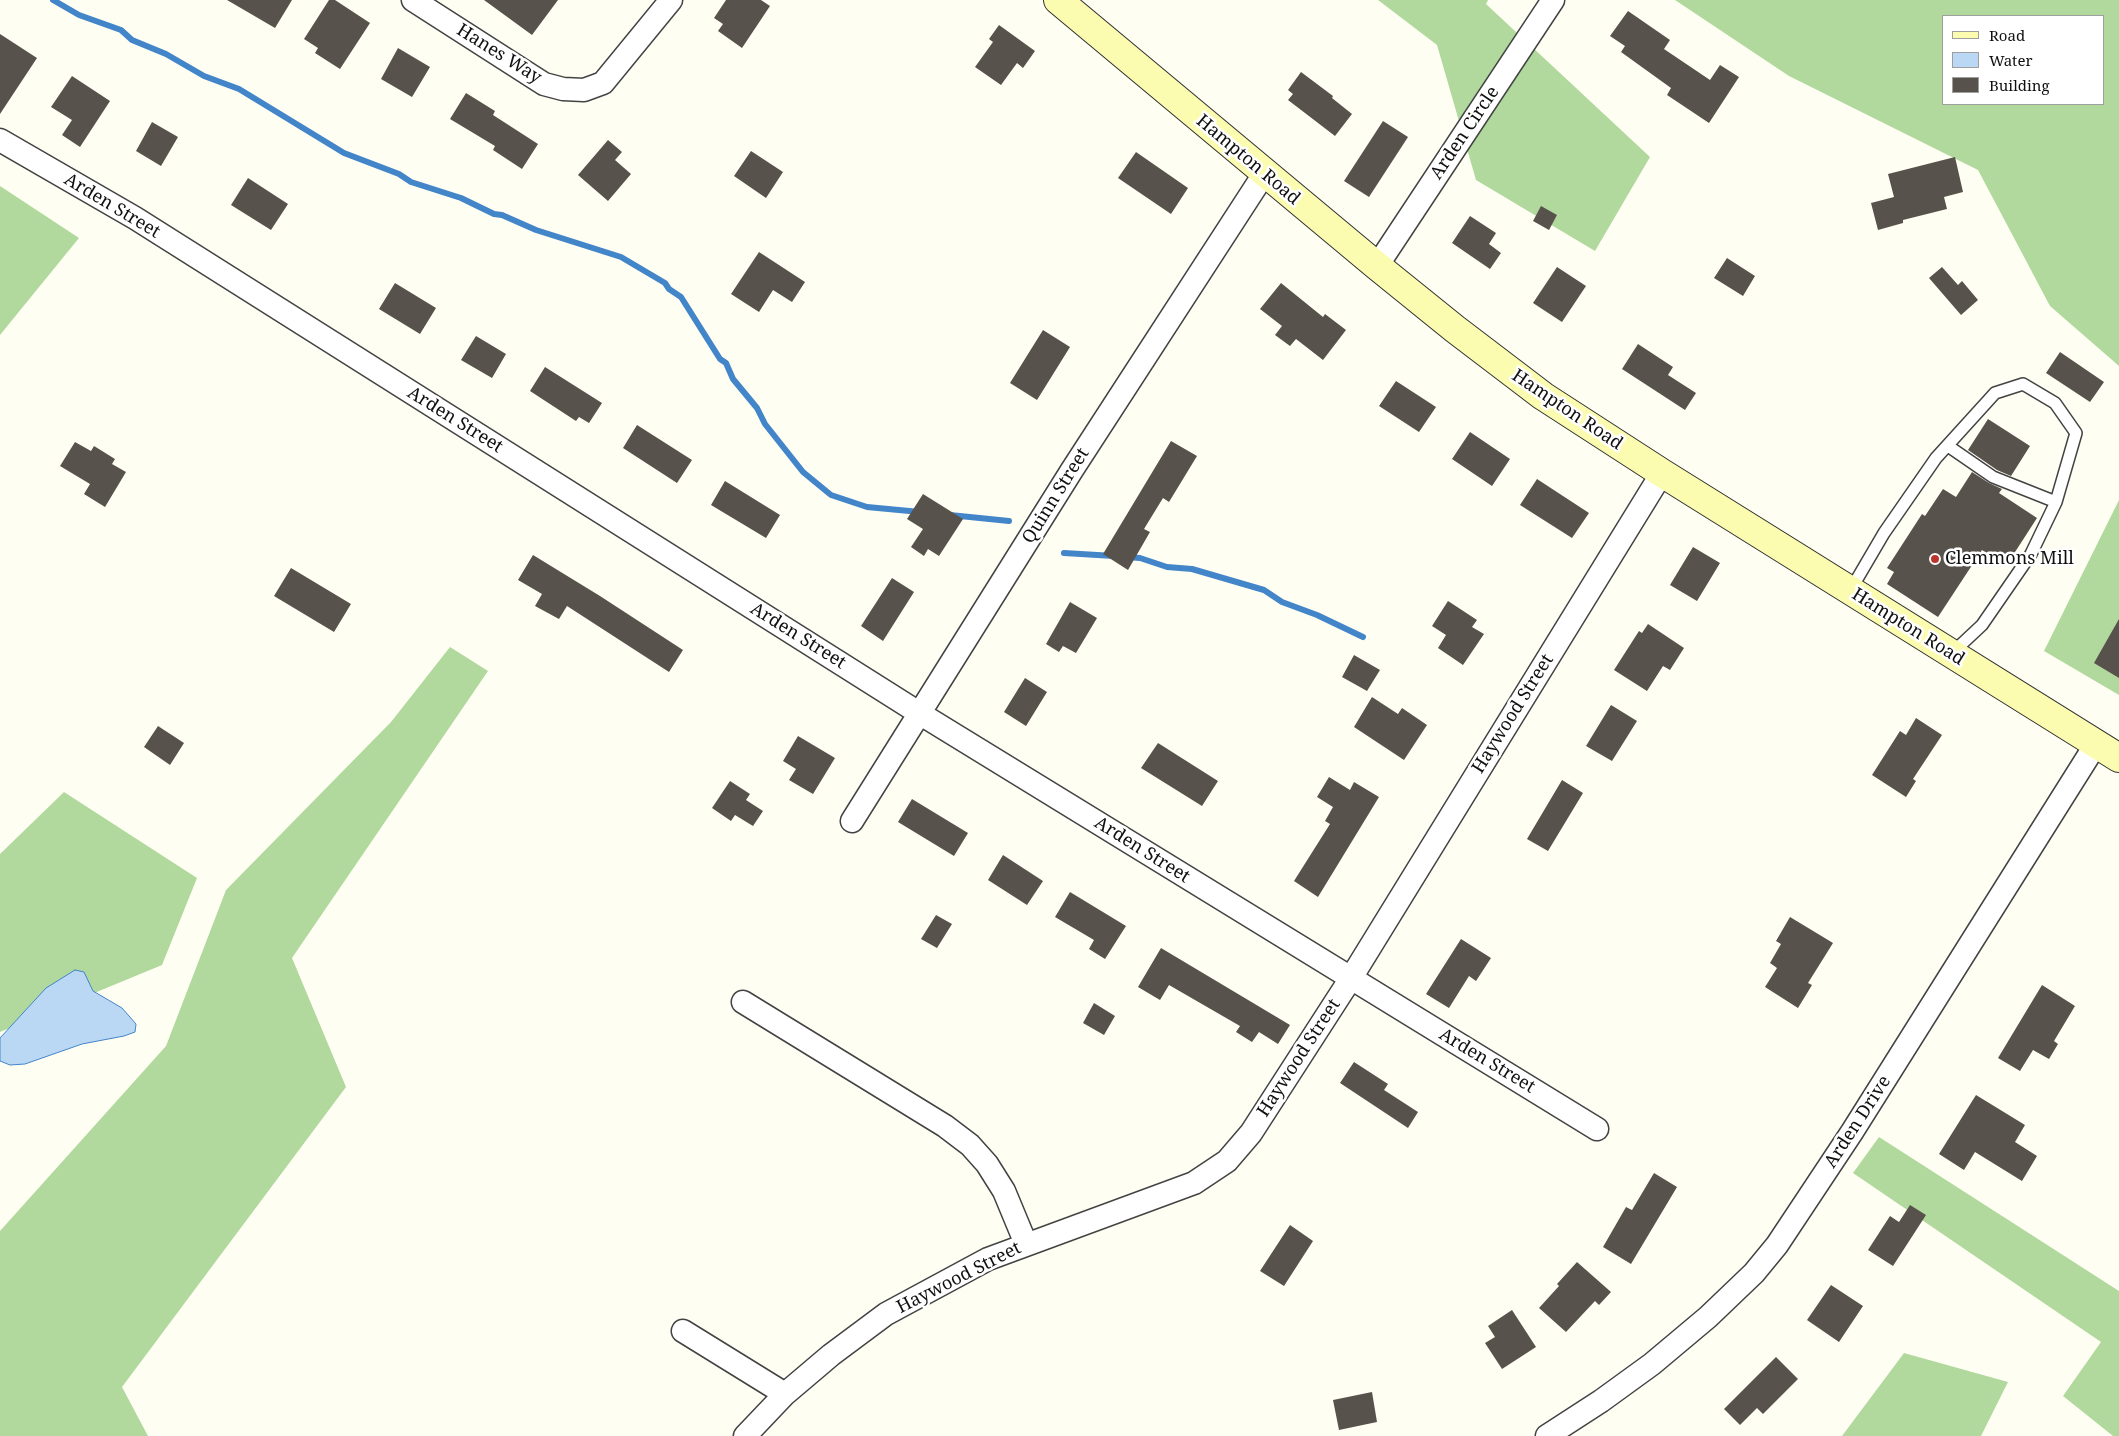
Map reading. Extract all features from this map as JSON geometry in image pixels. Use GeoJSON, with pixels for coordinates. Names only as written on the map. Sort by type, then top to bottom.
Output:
{"type":"FeatureCollection","features":[{"type":"Feature","properties":{"kind":"main road","name":"Hampton Road"},"geometry":{"type":"LineString","coordinates":[[1058,0],[1376,266],[1543,396],[1662,473],[2119,758]]}},
{"type":"Feature","properties":{"kind":"street","name":"Hanes Way"},"geometry":{"type":"LineString","coordinates":[[413,0],[544,84],[562,89],[584,90],[603,83],[671,0]]}},
{"type":"Feature","properties":{"kind":"street","name":"Arden Circle"},"geometry":{"type":"LineString","coordinates":[[1376,266],[1553,0]]}},
{"type":"Feature","properties":{"kind":"street","name":"Arden Street"},"geometry":{"type":"LineString","coordinates":[[0,140],[143,224],[920,713],[1597,1129]]}},
{"type":"Feature","properties":{"kind":"street","name":"Quinn Street"},"geometry":{"type":"LineString","coordinates":[[852,821],[1072,470],[1264,174]]}},
{"type":"Feature","properties":{"kind":"street","name":"Haywood Street"},"geometry":{"type":"LineString","coordinates":[[745,1436],[786,1394],[831,1355],[886,1314],[988,1259],[1194,1183],[1227,1161],[1251,1133],[1351,978],[1662,473]]}},
{"type":"Feature","properties":{"kind":"street","name":"Arden Drive"},"geometry":{"type":"LineString","coordinates":[[1547,1436],[1601,1402],[1652,1364],[1708,1318],[1754,1273],[1777,1245],[1852,1132],[2096,744]]}},
{"type":"Feature","properties":{"kind":"street"},"geometry":{"type":"LineString","coordinates":[[743,1002],[945,1126],[970,1145],[986,1164],[1004,1191],[1026,1244]]}},
{"type":"Feature","properties":{"kind":"street"},"geometry":{"type":"LineString","coordinates":[[683,1331],[786,1394]]}},
{"type":"Feature","properties":{"kind":"lane"},"geometry":{"type":"LineString","coordinates":[[1850,591],[1884,533],[1936,458],[1995,393],[2023,384],[2055,403],[2076,433],[2056,502],[2031,554],[1982,625],[1951,654]]}},
{"type":"Feature","properties":{"kind":"lane"},"geometry":{"type":"LineString","coordinates":[[1948,446],[1993,477],[2056,502]]}},
{"type":"Feature","properties":{"kind":"green space"},"geometry":{"type":"Polygon","coordinates":[[[1378,0],[1488,0],[1486,4],[1650,157],[1595,251],[1476,180],[1437,45],[1378,0]]]}},
{"type":"Feature","properties":{"kind":"green space"},"geometry":{"type":"Polygon","coordinates":[[[1675,0],[2119,0],[2119,366],[2050,306],[1978,170],[1789,76],[1675,0]]]}},
{"type":"Feature","properties":{"kind":"green space"},"geometry":{"type":"Polygon","coordinates":[[[0,186],[79,238],[0,335],[0,186]]]}},
{"type":"Feature","properties":{"kind":"green space"},"geometry":{"type":"Polygon","coordinates":[[[2119,500],[2119,695],[2044,651],[2119,500]]]}},
{"type":"Feature","properties":{"kind":"green space"},"geometry":{"type":"Polygon","coordinates":[[[450,647],[488,671],[292,958],[346,1087],[122,1387],[148,1436],[0,1436],[0,1231],[166,1046],[226,890],[391,722],[450,647]]]}},
{"type":"Feature","properties":{"kind":"green space"},"geometry":{"type":"Polygon","coordinates":[[[64,792],[197,878],[162,965],[0,1032],[0,854],[64,792]]]}},
{"type":"Feature","properties":{"kind":"green space"},"geometry":{"type":"Polygon","coordinates":[[[1879,1137],[2119,1291],[2119,1436],[2113,1436],[2063,1396],[2101,1342],[1853,1173],[1879,1137]]]}},
{"type":"Feature","properties":{"kind":"green space"},"geometry":{"type":"Polygon","coordinates":[[[1904,1353],[2008,1382],[1981,1436],[1842,1436],[1904,1353]]]}},
{"type":"Feature","properties":{"kind":"water"},"geometry":{"type":"Polygon","coordinates":[[[75,970],[84,972],[93,991],[122,1008],[136,1024],[135,1032],[82,1044],[25,1064],[10,1065],[0,1061],[0,1038],[46,988],[75,970]]]}},
{"type":"Feature","properties":{"kind":"building"},"geometry":{"type":"Polygon","coordinates":[[[227,0],[292,0],[275,28],[227,0]]]}},
{"type":"Feature","properties":{"kind":"building"},"geometry":{"type":"Polygon","coordinates":[[[329,0],[335,0],[370,23],[340,69],[315,53],[318,48],[304,39],[329,0]]]}},
{"type":"Feature","properties":{"kind":"building"},"geometry":{"type":"Polygon","coordinates":[[[484,0],[558,0],[532,35],[484,0]]]}},
{"type":"Feature","properties":{"kind":"building"},"geometry":{"type":"Polygon","coordinates":[[[726,0],[761,0],[770,6],[742,48],[718,31],[723,24],[714,18],[726,0]]]}},
{"type":"Feature","properties":{"kind":"building"},"geometry":{"type":"Polygon","coordinates":[[[1628,11],[1670,40],[1664,49],[1710,80],[1720,65],[1739,77],[1709,123],[1667,95],[1671,88],[1621,52],[1625,46],[1610,36],[1628,11]]]}},
{"type":"Feature","properties":{"kind":"building"},"geometry":{"type":"Polygon","coordinates":[[[999,25],[1035,51],[1023,68],[1017,63],[1001,85],[975,67],[993,42],[989,39],[999,25]]]}},
{"type":"Feature","properties":{"kind":"building"},"geometry":{"type":"Polygon","coordinates":[[[0,34],[37,58],[0,114],[0,34]]]}},
{"type":"Feature","properties":{"kind":"building"},"geometry":{"type":"Polygon","coordinates":[[[398,48],[430,67],[412,97],[381,79],[398,48]]]}},
{"type":"Feature","properties":{"kind":"building"},"geometry":{"type":"Polygon","coordinates":[[[1301,72],[1333,96],[1332,98],[1352,114],[1335,136],[1288,100],[1293,94],[1288,90],[1301,72]]]}},
{"type":"Feature","properties":{"kind":"building"},"geometry":{"type":"Polygon","coordinates":[[[72,76],[110,101],[80,147],[62,135],[72,120],[51,107],[72,76]]]}},
{"type":"Feature","properties":{"kind":"building"},"geometry":{"type":"Polygon","coordinates":[[[466,93],[495,111],[493,115],[538,144],[522,169],[493,150],[495,146],[450,119],[466,93]]]}},
{"type":"Feature","properties":{"kind":"building"},"geometry":{"type":"Polygon","coordinates":[[[1383,121],[1408,137],[1369,197],[1344,181],[1383,121]]]}},
{"type":"Feature","properties":{"kind":"building"},"geometry":{"type":"Polygon","coordinates":[[[152,122],[178,137],[161,166],[136,151],[152,122]]]}},
{"type":"Feature","properties":{"kind":"building"},"geometry":{"type":"Polygon","coordinates":[[[608,140],[622,152],[615,160],[631,174],[608,201],[578,175],[608,140]]]}},
{"type":"Feature","properties":{"kind":"building"},"geometry":{"type":"Polygon","coordinates":[[[751,151],[783,172],[766,198],[734,176],[751,151]]]}},
{"type":"Feature","properties":{"kind":"building"},"geometry":{"type":"Polygon","coordinates":[[[1136,152],[1188,188],[1171,214],[1118,178],[1136,152]]]}},
{"type":"Feature","properties":{"kind":"building"},"geometry":{"type":"Polygon","coordinates":[[[1955,157],[1963,192],[1944,197],[1947,209],[1903,220],[1903,223],[1878,230],[1871,203],[1894,197],[1888,174],[1955,157]]]}},
{"type":"Feature","properties":{"kind":"building"},"geometry":{"type":"Polygon","coordinates":[[[248,178],[288,204],[271,230],[231,205],[248,178]]]}},
{"type":"Feature","properties":{"kind":"building"},"geometry":{"type":"Polygon","coordinates":[[[1541,206],[1557,215],[1549,230],[1533,221],[1541,206]]]}},
{"type":"Feature","properties":{"kind":"building"},"geometry":{"type":"Polygon","coordinates":[[[1470,216],[1496,233],[1489,244],[1501,253],[1490,269],[1452,243],[1470,216]]]}},
{"type":"Feature","properties":{"kind":"building"},"geometry":{"type":"Polygon","coordinates":[[[759,252],[805,282],[792,302],[773,290],[759,312],[731,294],[759,252]]]}},
{"type":"Feature","properties":{"kind":"building"},"geometry":{"type":"Polygon","coordinates":[[[1727,258],[1755,276],[1743,296],[1714,278],[1727,258]]]}},
{"type":"Feature","properties":{"kind":"building"},"geometry":{"type":"Polygon","coordinates":[[[1557,267],[1586,286],[1562,322],[1533,303],[1557,267]]]}},
{"type":"Feature","properties":{"kind":"building"},"geometry":{"type":"Polygon","coordinates":[[[1942,267],[1958,285],[1962,281],[1978,300],[1961,315],[1929,278],[1942,267]]]}},
{"type":"Feature","properties":{"kind":"building"},"geometry":{"type":"Polygon","coordinates":[[[395,283],[436,308],[420,334],[379,309],[395,283]]]}},
{"type":"Feature","properties":{"kind":"building"},"geometry":{"type":"Polygon","coordinates":[[[1281,283],[1323,317],[1325,314],[1346,330],[1323,360],[1296,339],[1290,346],[1275,335],[1282,326],[1260,309],[1281,283]]]}},
{"type":"Feature","properties":{"kind":"building"},"geometry":{"type":"Polygon","coordinates":[[[1043,330],[1070,347],[1037,400],[1010,383],[1043,330]]]}},
{"type":"Feature","properties":{"kind":"building"},"geometry":{"type":"Polygon","coordinates":[[[476,336],[506,354],[492,378],[461,360],[476,336]]]}},
{"type":"Feature","properties":{"kind":"building"},"geometry":{"type":"Polygon","coordinates":[[[1638,344],[1673,367],[1668,375],[1696,393],[1685,410],[1622,369],[1638,344]]]}},
{"type":"Feature","properties":{"kind":"building"},"geometry":{"type":"Polygon","coordinates":[[[2060,352],[2104,382],[2090,402],[2046,373],[2060,352]]]}},
{"type":"Feature","properties":{"kind":"building"},"geometry":{"type":"Polygon","coordinates":[[[545,367],[602,403],[589,423],[579,417],[576,421],[530,391],[545,367]]]}},
{"type":"Feature","properties":{"kind":"building"},"geometry":{"type":"Polygon","coordinates":[[[1396,381],[1436,407],[1419,432],[1379,406],[1396,381]]]}},
{"type":"Feature","properties":{"kind":"building"},"geometry":{"type":"Polygon","coordinates":[[[1988,419],[2030,446],[2011,476],[1997,470],[1968,450],[1988,419]]]}},
{"type":"Feature","properties":{"kind":"building"},"geometry":{"type":"Polygon","coordinates":[[[637,425],[692,460],[677,483],[623,448],[637,425]]]}},
{"type":"Feature","properties":{"kind":"building"},"geometry":{"type":"Polygon","coordinates":[[[1470,432],[1510,459],[1492,486],[1452,459],[1470,432]]]}},
{"type":"Feature","properties":{"kind":"building"},"geometry":{"type":"Polygon","coordinates":[[[1171,441],[1197,456],[1169,502],[1163,498],[1144,529],[1150,532],[1128,570],[1103,554],[1171,441]]]}},
{"type":"Feature","properties":{"kind":"building"},"geometry":{"type":"Polygon","coordinates":[[[75,442],[91,451],[94,446],[115,459],[112,464],[126,472],[105,507],[84,494],[90,484],[60,466],[75,442]]]}},
{"type":"Feature","properties":{"kind":"building"},"geometry":{"type":"Polygon","coordinates":[[[1972,472],[2002,489],[1999,493],[2037,518],[2006,566],[1982,550],[1938,617],[1887,584],[1894,572],[1887,568],[1922,514],[1925,516],[1943,489],[1956,497],[1972,472]]]}},
{"type":"Feature","properties":{"kind":"building"},"geometry":{"type":"Polygon","coordinates":[[[1537,479],[1589,513],[1572,538],[1520,505],[1537,479]]]}},
{"type":"Feature","properties":{"kind":"building"},"geometry":{"type":"Polygon","coordinates":[[[725,481],[780,515],[766,538],[711,505],[725,481]]]}},
{"type":"Feature","properties":{"kind":"building"},"geometry":{"type":"Polygon","coordinates":[[[923,494],[963,519],[939,556],[928,549],[924,556],[911,547],[923,529],[907,519],[923,494]]]}},
{"type":"Feature","properties":{"kind":"building"},"geometry":{"type":"Polygon","coordinates":[[[1693,547],[1720,563],[1697,601],[1670,585],[1693,547]]]}},
{"type":"Feature","properties":{"kind":"building"},"geometry":{"type":"Polygon","coordinates":[[[533,555],[683,650],[669,672],[567,606],[559,619],[535,606],[542,594],[518,580],[533,555]]]}},
{"type":"Feature","properties":{"kind":"building"},"geometry":{"type":"Polygon","coordinates":[[[291,568],[351,604],[334,632],[274,596],[291,568]]]}},
{"type":"Feature","properties":{"kind":"building"},"geometry":{"type":"Polygon","coordinates":[[[892,578],[914,592],[883,641],[861,626],[892,578]]]}},
{"type":"Feature","properties":{"kind":"building"},"geometry":{"type":"Polygon","coordinates":[[[1448,601],[1477,620],[1472,627],[1484,634],[1463,665],[1438,648],[1446,635],[1432,626],[1448,601]]]}},
{"type":"Feature","properties":{"kind":"building"},"geometry":{"type":"Polygon","coordinates":[[[1070,602],[1097,618],[1076,653],[1063,646],[1059,652],[1046,644],[1070,602]]]}},
{"type":"Feature","properties":{"kind":"building"},"geometry":{"type":"Polygon","coordinates":[[[2119,619],[2119,678],[2094,663],[2119,619]]]}},
{"type":"Feature","properties":{"kind":"building"},"geometry":{"type":"Polygon","coordinates":[[[1648,624],[1684,648],[1670,670],[1663,666],[1647,691],[1614,670],[1639,631],[1642,633],[1648,624]]]}},
{"type":"Feature","properties":{"kind":"building"},"geometry":{"type":"Polygon","coordinates":[[[1354,655],[1380,670],[1367,691],[1342,677],[1354,655]]]}},
{"type":"Feature","properties":{"kind":"building"},"geometry":{"type":"Polygon","coordinates":[[[1025,678],[1047,692],[1026,726],[1004,712],[1025,678]]]}},
{"type":"Feature","properties":{"kind":"building"},"geometry":{"type":"Polygon","coordinates":[[[1372,697],[1398,714],[1402,708],[1427,725],[1404,760],[1354,727],[1372,697]]]}},
{"type":"Feature","properties":{"kind":"building"},"geometry":{"type":"Polygon","coordinates":[[[1611,705],[1637,721],[1612,761],[1586,746],[1611,705]]]}},
{"type":"Feature","properties":{"kind":"building"},"geometry":{"type":"Polygon","coordinates":[[[1916,718],[1942,735],[1913,779],[1916,781],[1906,797],[1872,775],[1900,731],[1906,735],[1916,718]]]}},
{"type":"Feature","properties":{"kind":"building"},"geometry":{"type":"Polygon","coordinates":[[[158,726],[184,743],[170,765],[144,747],[158,726]]]}},
{"type":"Feature","properties":{"kind":"building"},"geometry":{"type":"Polygon","coordinates":[[[798,736],[835,758],[813,794],[789,780],[796,769],[783,761],[798,736]]]}},
{"type":"Feature","properties":{"kind":"building"},"geometry":{"type":"Polygon","coordinates":[[[1158,743],[1218,781],[1202,806],[1141,768],[1158,743]]]}},
{"type":"Feature","properties":{"kind":"building"},"geometry":{"type":"Polygon","coordinates":[[[1329,777],[1350,790],[1354,782],[1379,797],[1318,897],[1294,881],[1330,824],[1325,821],[1333,807],[1317,797],[1329,777]]]}},
{"type":"Feature","properties":{"kind":"building"},"geometry":{"type":"Polygon","coordinates":[[[1562,780],[1583,793],[1548,851],[1527,839],[1562,780]]]}},
{"type":"Feature","properties":{"kind":"building"},"geometry":{"type":"Polygon","coordinates":[[[730,781],[750,794],[746,800],[763,811],[753,826],[735,815],[731,821],[712,808],[730,781]]]}},
{"type":"Feature","properties":{"kind":"building"},"geometry":{"type":"Polygon","coordinates":[[[912,799],[968,833],[954,856],[898,822],[912,799]]]}},
{"type":"Feature","properties":{"kind":"building"},"geometry":{"type":"Polygon","coordinates":[[[1003,855],[1043,881],[1027,905],[988,880],[1003,855]]]}},
{"type":"Feature","properties":{"kind":"building"},"geometry":{"type":"Polygon","coordinates":[[[1070,892],[1126,926],[1105,959],[1089,949],[1094,940],[1055,917],[1070,892]]]}},
{"type":"Feature","properties":{"kind":"building"},"geometry":{"type":"Polygon","coordinates":[[[936,915],[952,924],[937,948],[921,939],[936,915]]]}},
{"type":"Feature","properties":{"kind":"building"},"geometry":{"type":"Polygon","coordinates":[[[1790,917],[1833,943],[1808,983],[1812,985],[1798,1008],[1765,987],[1777,968],[1770,963],[1781,944],[1776,941],[1790,917]]]}},
{"type":"Feature","properties":{"kind":"building"},"geometry":{"type":"Polygon","coordinates":[[[1461,939],[1491,958],[1476,981],[1469,976],[1449,1008],[1426,994],[1461,939]]]}},
{"type":"Feature","properties":{"kind":"building"},"geometry":{"type":"Polygon","coordinates":[[[1161,948],[1290,1025],[1278,1044],[1259,1032],[1252,1042],[1236,1032],[1240,1026],[1169,985],[1160,1000],[1138,987],[1161,948]]]}},
{"type":"Feature","properties":{"kind":"building"},"geometry":{"type":"Polygon","coordinates":[[[2042,985],[2075,1006],[2054,1041],[2058,1044],[2049,1059],[2033,1050],[2020,1071],[1998,1058],[2042,985]]]}},
{"type":"Feature","properties":{"kind":"building"},"geometry":{"type":"Polygon","coordinates":[[[1094,1003],[1115,1016],[1104,1035],[1083,1023],[1094,1003]]]}},
{"type":"Feature","properties":{"kind":"building"},"geometry":{"type":"Polygon","coordinates":[[[1354,1062],[1388,1084],[1384,1090],[1418,1112],[1408,1128],[1340,1083],[1354,1062]]]}},
{"type":"Feature","properties":{"kind":"building"},"geometry":{"type":"Polygon","coordinates":[[[1976,1095],[2025,1125],[2015,1142],[2037,1156],[2022,1181],[1975,1152],[1964,1170],[1939,1154],[1976,1095]]]}},
{"type":"Feature","properties":{"kind":"building"},"geometry":{"type":"Polygon","coordinates":[[[1654,1173],[1677,1187],[1631,1264],[1603,1247],[1626,1207],[1632,1210],[1654,1173]]]}},
{"type":"Feature","properties":{"kind":"building"},"geometry":{"type":"Polygon","coordinates":[[[1910,1205],[1926,1215],[1893,1266],[1868,1250],[1890,1216],[1899,1222],[1910,1205]]]}},
{"type":"Feature","properties":{"kind":"building"},"geometry":{"type":"Polygon","coordinates":[[[1290,1225],[1313,1241],[1284,1286],[1260,1271],[1290,1225]]]}},
{"type":"Feature","properties":{"kind":"building"},"geometry":{"type":"Polygon","coordinates":[[[1577,1262],[1611,1292],[1599,1305],[1595,1301],[1566,1332],[1539,1308],[1577,1262]]]}},
{"type":"Feature","properties":{"kind":"building"},"geometry":{"type":"Polygon","coordinates":[[[1831,1285],[1863,1306],[1839,1342],[1807,1320],[1831,1285]]]}},
{"type":"Feature","properties":{"kind":"building"},"geometry":{"type":"Polygon","coordinates":[[[1512,1310],[1536,1347],[1502,1369],[1485,1343],[1495,1337],[1488,1326],[1512,1310]]]}},
{"type":"Feature","properties":{"kind":"building"},"geometry":{"type":"Polygon","coordinates":[[[1776,1357],[1798,1379],[1763,1414],[1757,1408],[1740,1425],[1724,1409],[1776,1357]]]}},
{"type":"Feature","properties":{"kind":"building"},"geometry":{"type":"Polygon","coordinates":[[[1372,1392],[1377,1422],[1339,1430],[1333,1400],[1372,1392]]]}},
{"type":"Feature","properties":{"kind":"waterway"},"geometry":{"type":"LineString","coordinates":[[53,0],[79,15],[121,30],[132,40],[166,54],[204,76],[239,89],[344,153],[399,174],[411,182],[461,198],[494,214],[502,215],[536,230],[621,257],[665,283],[669,289],[681,297],[720,359],[726,363],[733,379],[757,408],[765,424],[803,472],[831,495],[867,507],[920,512]]}},
{"type":"Feature","properties":{"kind":"waterway"},"geometry":{"type":"LineString","coordinates":[[950,515],[1009,521]]}},
{"type":"Feature","properties":{"kind":"waterway"},"geometry":{"type":"LineString","coordinates":[[1064,553],[1114,556]]}},
{"type":"Feature","properties":{"kind":"waterway"},"geometry":{"type":"LineString","coordinates":[[1127,557],[1140,558],[1167,567],[1192,569],[1264,590],[1282,602],[1317,615],[1363,637]]}},
{"type":"Feature","properties":{"kind":"place","name":"Clemmons Mill"},"geometry":{"type":"Point","coordinates":[1935,559]}}]}
